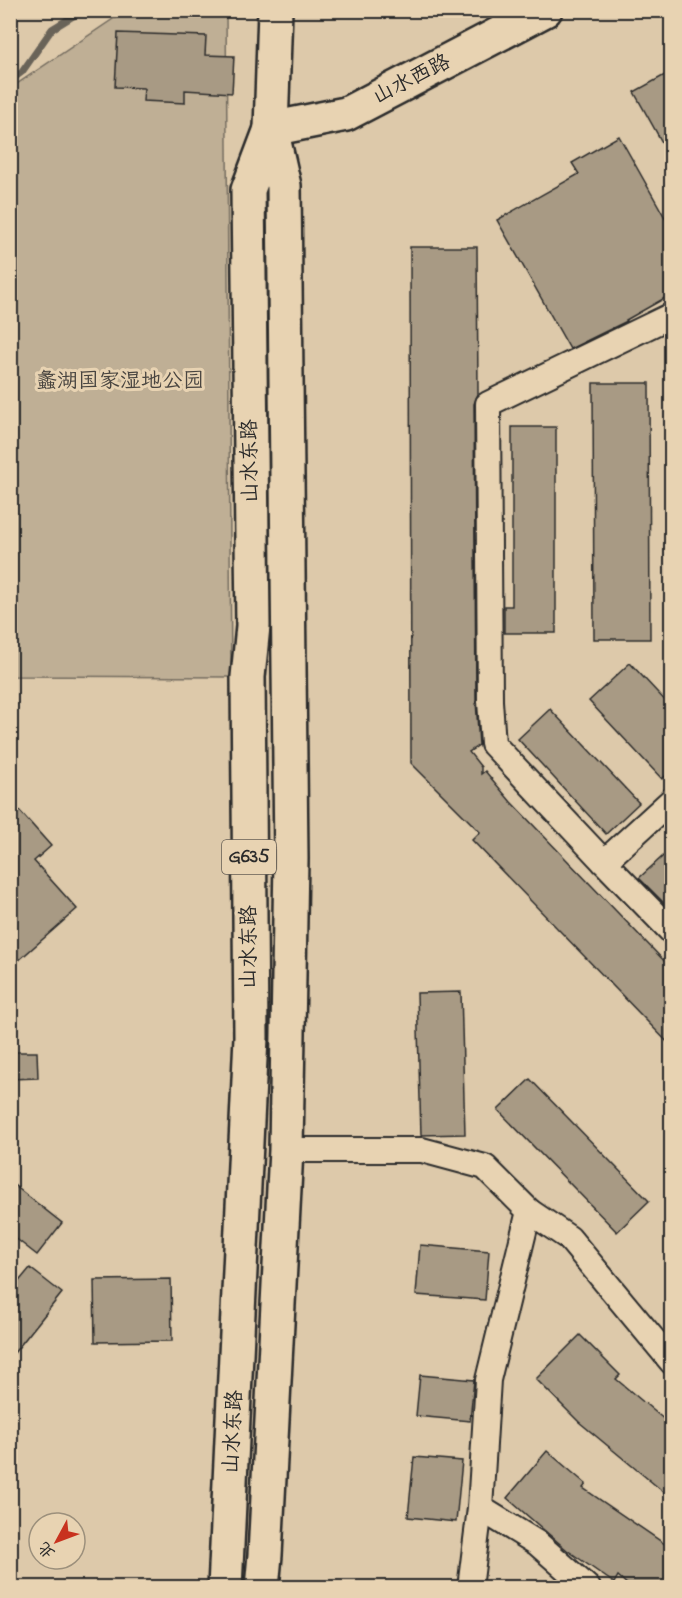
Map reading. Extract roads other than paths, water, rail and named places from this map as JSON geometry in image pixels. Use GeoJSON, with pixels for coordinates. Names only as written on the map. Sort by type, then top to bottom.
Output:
{"type":"FeatureCollection","features":[{"type":"Feature","properties":{"kind":"main road","name":"山水东路"},"geometry":{"type":"LineString","coordinates":[[262,1587],[286,1149],[291,858],[284,186],[271,129],[274,10]]}},
{"type":"Feature","properties":{"kind":"main road","name":"山水西路"},"geometry":{"type":"LineString","coordinates":[[271,129],[346,114],[545,10]]}},
{"type":"Feature","properties":{"kind":"main road","name":"山水东路"},"geometry":{"type":"LineString","coordinates":[[225,1587],[251,1037],[248,677],[253,614],[248,190],[271,129]]}},
{"type":"Feature","properties":{"kind":"street"},"geometry":{"type":"LineString","coordinates":[[672,315],[488,404],[490,701],[493,744],[672,932]]}},
{"type":"Feature","properties":{"kind":"street"},"geometry":{"type":"LineString","coordinates":[[604,862],[672,800]]}},
{"type":"Feature","properties":{"kind":"street"},"geometry":{"type":"LineString","coordinates":[[286,1149],[422,1150],[485,1167],[529,1210],[569,1238],[672,1362]]}},
{"type":"Feature","properties":{"kind":"street"},"geometry":{"type":"LineString","coordinates":[[470,1587],[480,1508],[488,1380],[529,1210]]}},
{"type":"Feature","properties":{"kind":"street"},"geometry":{"type":"LineString","coordinates":[[480,1508],[537,1544],[588,1587]]}},
{"type":"Feature","properties":{"kind":"waterway"},"geometry":{"type":"LineString","coordinates":[[10,81],[22,72],[52,29],[83,10]]}},
{"type":"Feature","properties":{"kind":"park label","name":"蠡湖国家湿地公园"},"geometry":{"type":"Point","coordinates":[120,382]}}]}
